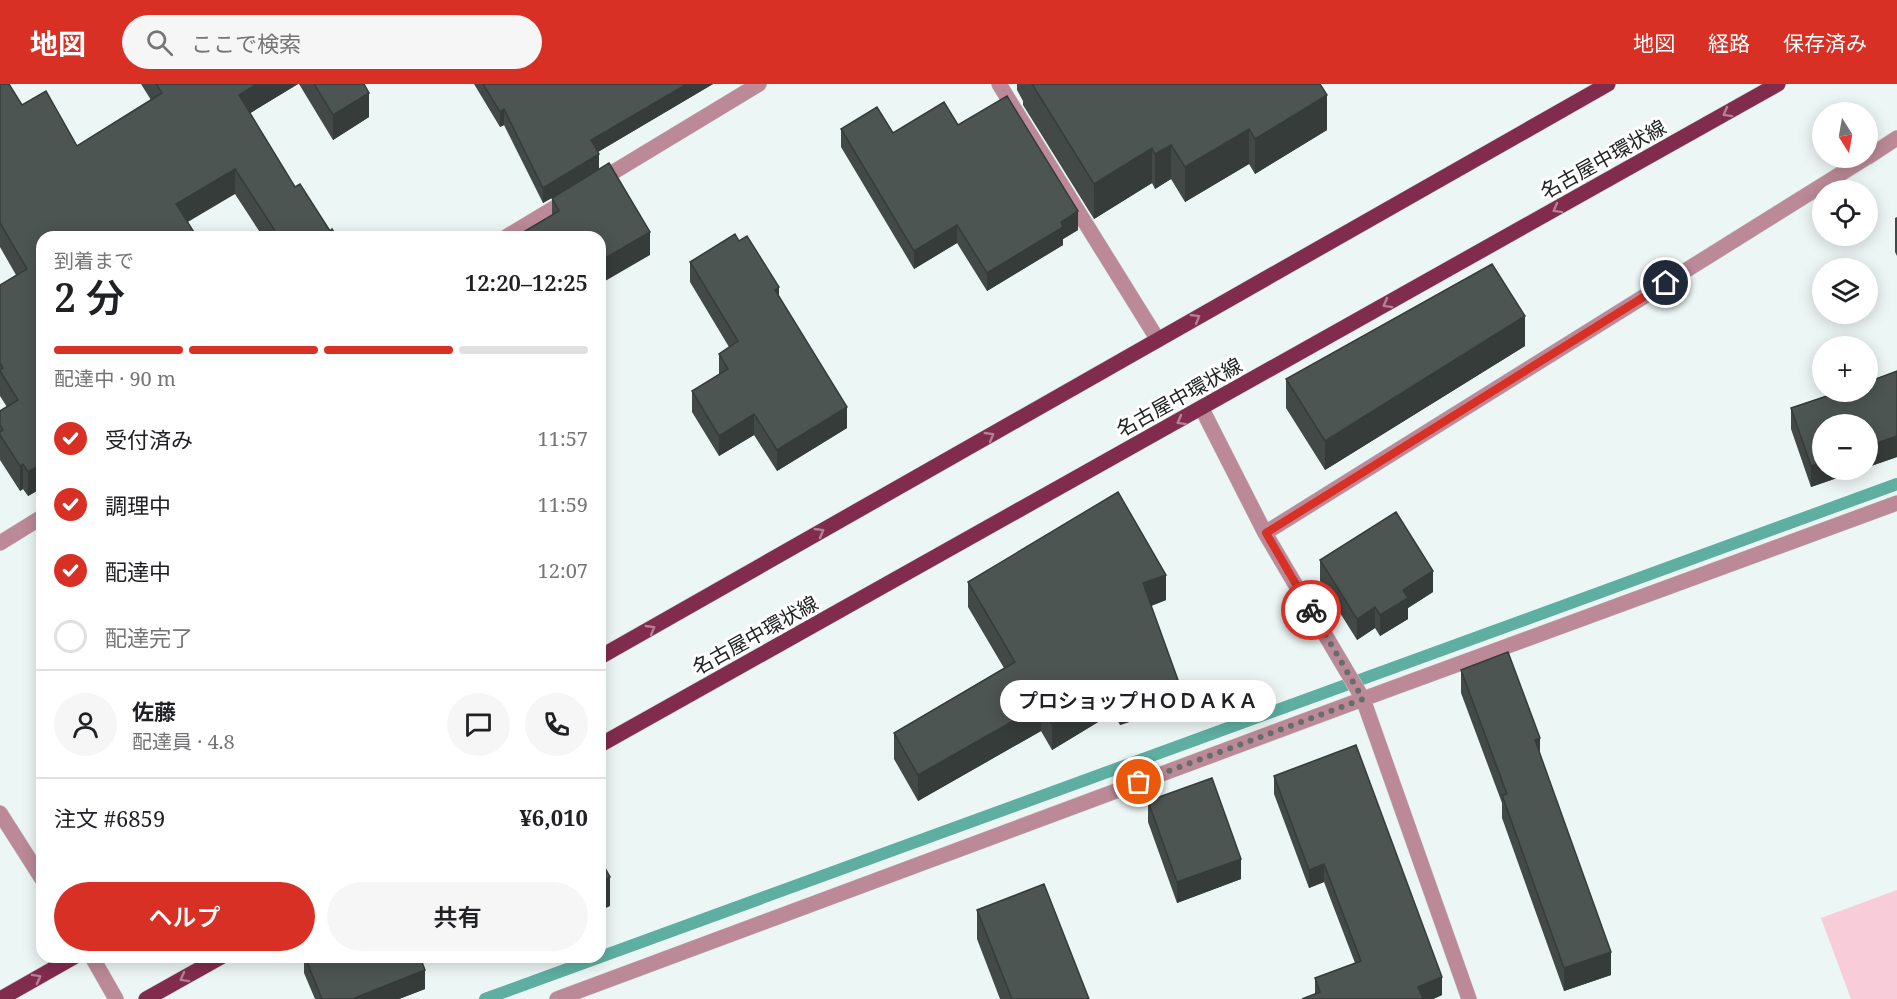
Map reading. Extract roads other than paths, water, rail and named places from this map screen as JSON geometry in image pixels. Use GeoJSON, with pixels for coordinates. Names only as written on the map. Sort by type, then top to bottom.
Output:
{"type":"FeatureCollection","features":[{"type":"Feature","properties":{"kind":"main road"},"geometry":{"type":"LineString","coordinates":[[606,654],[1608,84]]}},
{"type":"Feature","properties":{"kind":"main road","name":"名古屋中環状線"},"geometry":{"type":"LineString","coordinates":[[606,742],[1778,84]]}},
{"type":"Feature","properties":{"kind":"main road"},"geometry":{"type":"LineString","coordinates":[[0,999],[63,963]]}},
{"type":"Feature","properties":{"kind":"main road"},"geometry":{"type":"LineString","coordinates":[[146,999],[210,963]]}},
{"type":"Feature","properties":{"kind":"street"},"geometry":{"type":"LineString","coordinates":[[516,231],[759,84]]}},
{"type":"Feature","properties":{"kind":"street"},"geometry":{"type":"LineString","coordinates":[[999,84],[1158,340]]}},
{"type":"Feature","properties":{"kind":"street"},"geometry":{"type":"LineString","coordinates":[[1878,150],[1897,138]]}},
{"type":"Feature","properties":{"kind":"street"},"geometry":{"type":"LineString","coordinates":[[1266,533],[1849,168]]}},
{"type":"Feature","properties":{"kind":"street"},"geometry":{"type":"LineString","coordinates":[[1202,409],[1266,533],[1362,697],[1469,999]]}},
{"type":"Feature","properties":{"kind":"street"},"geometry":{"type":"LineString","coordinates":[[557,999],[1362,697],[1897,503]]}},
{"type":"Feature","properties":{"kind":"street"},"geometry":{"type":"LineString","coordinates":[[0,543],[36,522]]}},
{"type":"Feature","properties":{"kind":"street"},"geometry":{"type":"LineString","coordinates":[[0,813],[36,870]]}},
{"type":"Feature","properties":{"kind":"street"},"geometry":{"type":"LineString","coordinates":[[95,963],[116,999]]}},
{"type":"Feature","properties":{"kind":"waterway"},"geometry":{"type":"LineString","coordinates":[[606,955],[1897,484]]}},
{"type":"Feature","properties":{"kind":"waterway"},"geometry":{"type":"LineString","coordinates":[[485,999],[584,963]]}},
{"type":"Feature","properties":{"kind":"place","name":"プロショップＨＯＤＡＫＡ"},"geometry":{"type":"Point","coordinates":[1139,782]}}]}
